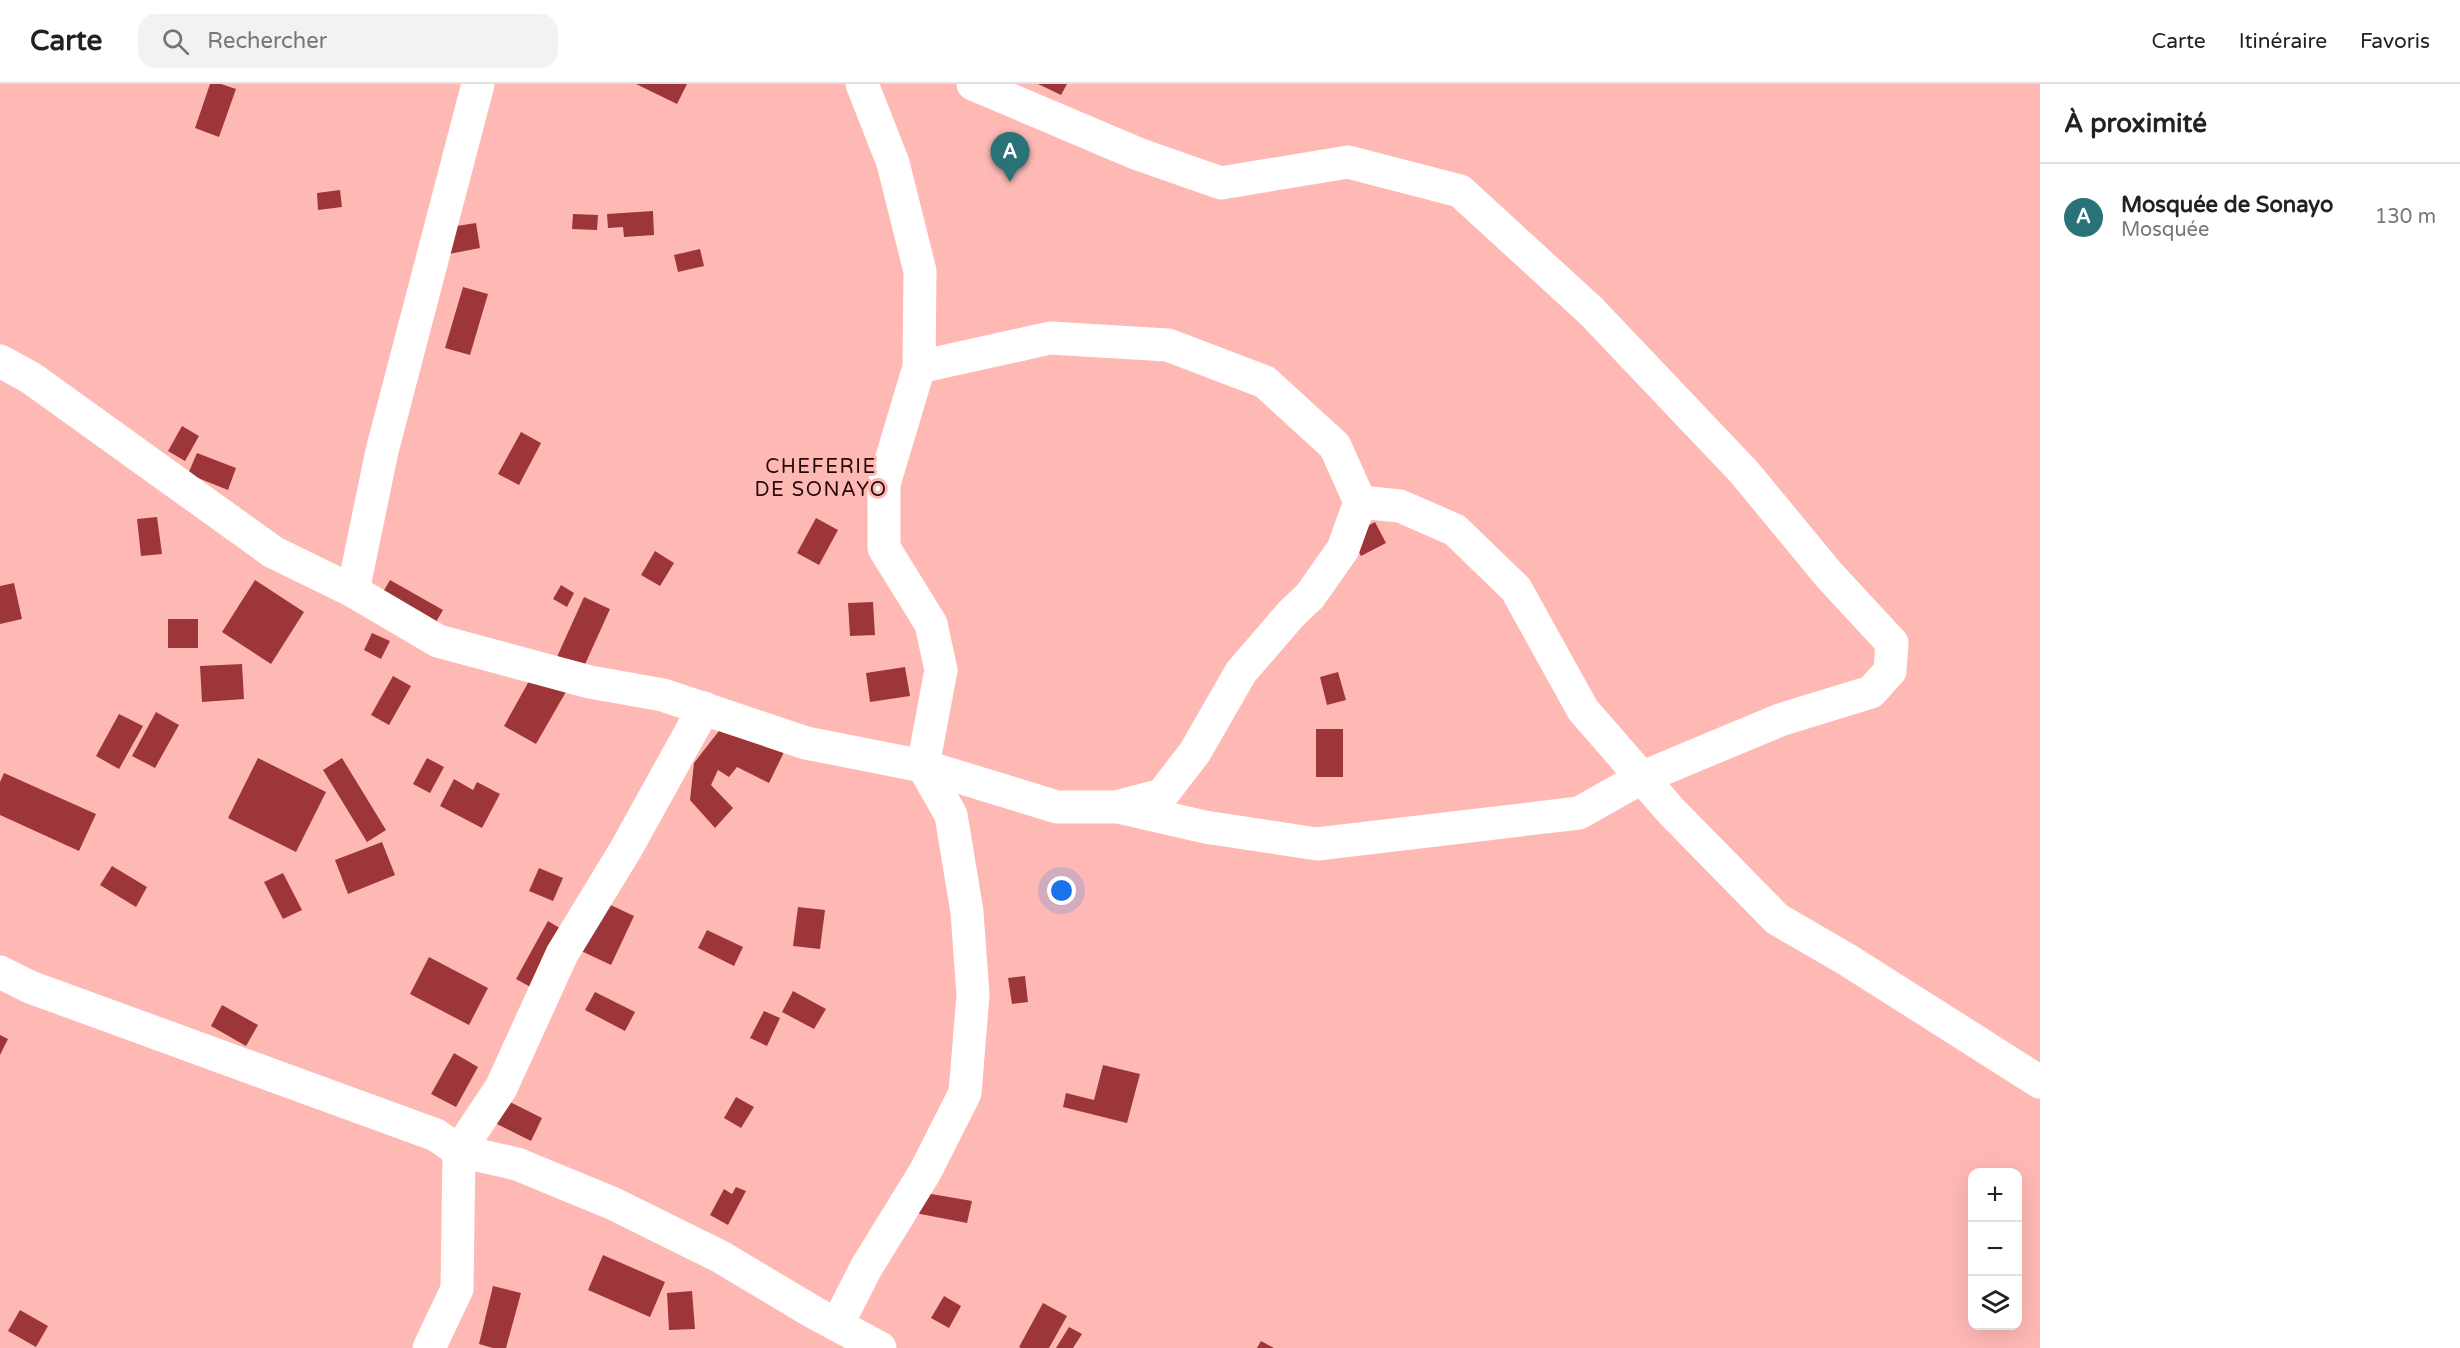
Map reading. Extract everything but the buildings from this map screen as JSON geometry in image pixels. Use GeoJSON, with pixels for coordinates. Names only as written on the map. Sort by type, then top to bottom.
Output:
{"type":"FeatureCollection","features":[{"type":"Feature","properties":{"kind":"street"},"geometry":{"type":"LineString","coordinates":[[353,591],[382,451],[460,160],[478,84]]}},
{"type":"Feature","properties":{"kind":"street"},"geometry":{"type":"LineString","coordinates":[[837,1325],[866,1268],[925,1172],[965,1093],[973,995],[967,912],[951,815],[923,766],[941,669],[931,624],[884,548],[884,484],[919,367],[920,271],[893,163],[862,84]]}},
{"type":"Feature","properties":{"kind":"street"},"geometry":{"type":"LineString","coordinates":[[0,361],[41,385],[273,552],[353,591],[438,641],[590,682],[663,695],[806,742],[923,766],[1057,807],[1118,807],[1204,827],[1317,844],[1579,813],[1641,778],[1780,720],[1871,692],[1890,670],[1892,643],[1829,575],[1744,472],[1599,320],[1460,191],[1348,162],[1221,183],[1138,154],[973,84]]}},
{"type":"Feature","properties":{"kind":"street"},"geometry":{"type":"LineString","coordinates":[[919,367],[1050,338],[1168,345],[1264,382],[1335,446],[1360,502],[1343,549],[1310,596],[1291,614],[1241,672],[1195,752],[1162,795],[1118,807]]}},
{"type":"Feature","properties":{"kind":"street"},"geometry":{"type":"LineString","coordinates":[[1360,502],[1400,506],[1455,530],[1516,589],[1583,710],[1641,778],[1777,919],[1856,965],[2040,1082]]}},
{"type":"Feature","properties":{"kind":"street"},"geometry":{"type":"LineString","coordinates":[[429,1348],[457,1289],[459,1151],[501,1088],[562,954],[626,849],[704,708]]}},
{"type":"Feature","properties":{"kind":"street"},"geometry":{"type":"LineString","coordinates":[[0,972],[30,987],[436,1135],[459,1151],[518,1164],[614,1204],[721,1257],[880,1348]]}},
{"type":"Feature","properties":{"kind":"place","name":"Mosquée de Sonayo"},"geometry":{"type":"Point","coordinates":[1010,182]}},
{"type":"Feature","properties":{"kind":"district","name":"CHEFERIE DE SONAYO"},"geometry":{"type":"Point","coordinates":[821,478]}}]}
